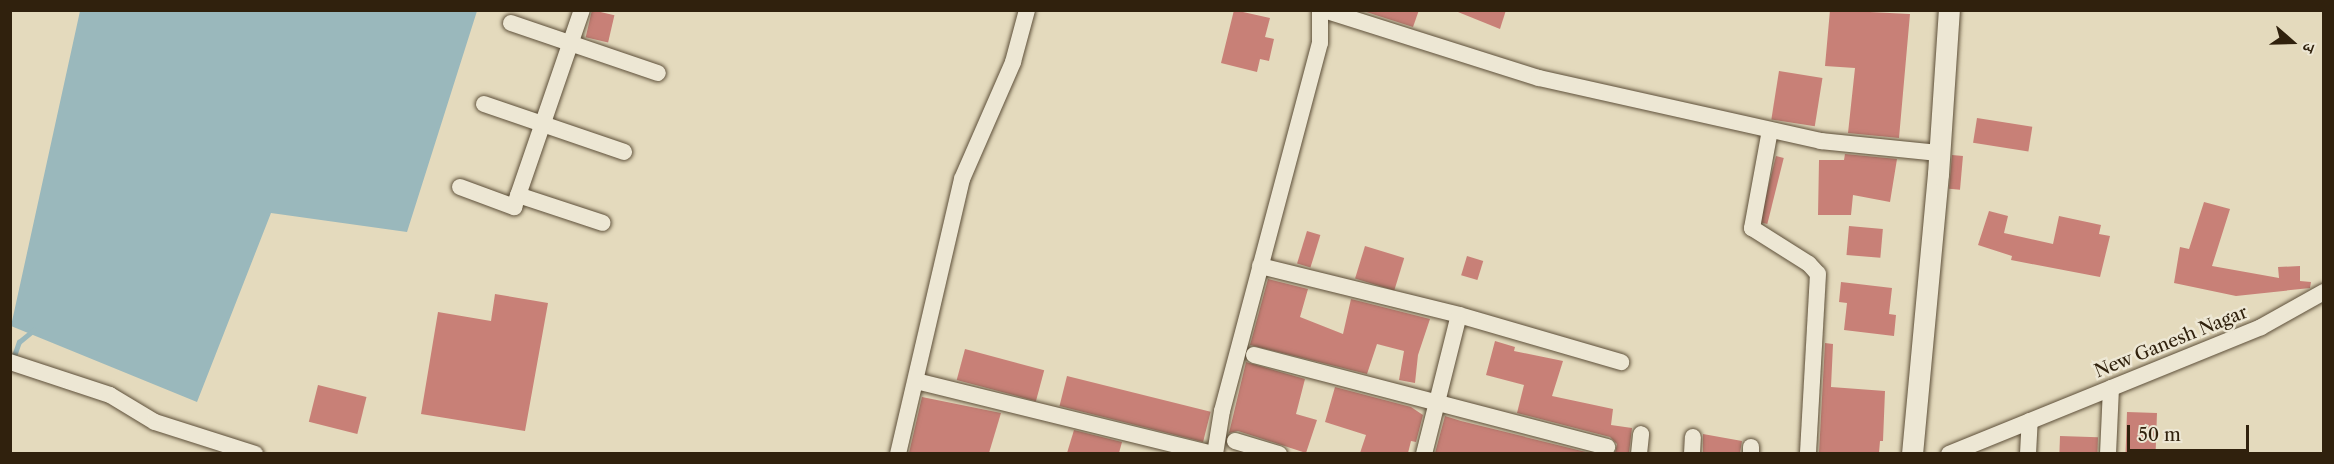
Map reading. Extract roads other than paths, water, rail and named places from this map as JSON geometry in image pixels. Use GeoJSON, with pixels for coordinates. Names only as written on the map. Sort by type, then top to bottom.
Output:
{"type":"FeatureCollection","features":[{"type":"Feature","properties":{"kind":"street"},"geometry":{"type":"LineString","coordinates":[[460,187],[511,208],[518,195],[582,10]]}},
{"type":"Feature","properties":{"kind":"street"},"geometry":{"type":"LineString","coordinates":[[898,453],[962,179],[1013,62],[1027,10]]}},
{"type":"Feature","properties":{"kind":"street"},"geometry":{"type":"LineString","coordinates":[[916,381],[1214,453],[1260,266],[1320,43],[1322,10],[1539,78],[1821,141],[1940,153]]}},
{"type":"Feature","properties":{"kind":"street"},"geometry":{"type":"LineString","coordinates":[[1912,453],[1940,153],[1949,10]]}},
{"type":"Feature","properties":{"kind":"street"},"geometry":{"type":"LineString","coordinates":[[510,22],[658,73]]}},
{"type":"Feature","properties":{"kind":"street"},"geometry":{"type":"LineString","coordinates":[[484,104],[624,152]]}},
{"type":"Feature","properties":{"kind":"street"},"geometry":{"type":"LineString","coordinates":[[1770,130],[1752,228],[1809,264],[1818,274],[1808,453]]}},
{"type":"Feature","properties":{"kind":"street"},"geometry":{"type":"LineString","coordinates":[[518,195],[603,222]]}},
{"type":"Feature","properties":{"kind":"street"},"geometry":{"type":"LineString","coordinates":[[1260,266],[1459,315],[1621,362]]}},
{"type":"Feature","properties":{"kind":"street","name":"New Ganesh Nagar"},"geometry":{"type":"LineString","coordinates":[[1948,453],[2260,327],[2324,292]]}},
{"type":"Feature","properties":{"kind":"street"},"geometry":{"type":"LineString","coordinates":[[1424,453],[1459,315]]}},
{"type":"Feature","properties":{"kind":"street"},"geometry":{"type":"LineString","coordinates":[[1254,355],[1436,400],[1607,447]]}},
{"type":"Feature","properties":{"kind":"street"},"geometry":{"type":"LineString","coordinates":[[18,364],[110,395],[155,422],[255,453]]}},
{"type":"Feature","properties":{"kind":"street"},"geometry":{"type":"LineString","coordinates":[[2108,453],[2110,388]]}},
{"type":"Feature","properties":{"kind":"street"},"geometry":{"type":"LineString","coordinates":[[2028,453],[2030,421]]}},
{"type":"Feature","properties":{"kind":"street"},"geometry":{"type":"LineString","coordinates":[[1638,453],[1641,434]]}},
{"type":"Feature","properties":{"kind":"street"},"geometry":{"type":"LineString","coordinates":[[1235,441],[1279,453]]}},
{"type":"Feature","properties":{"kind":"water"},"geometry":{"type":"Polygon","coordinates":[[[80,11],[477,11],[407,232],[271,213],[197,402],[11,326],[80,11]]]}},
{"type":"Feature","properties":{"kind":"waterway"},"geometry":{"type":"LineString","coordinates":[[13,359],[19,342],[34,330]]}}]}
